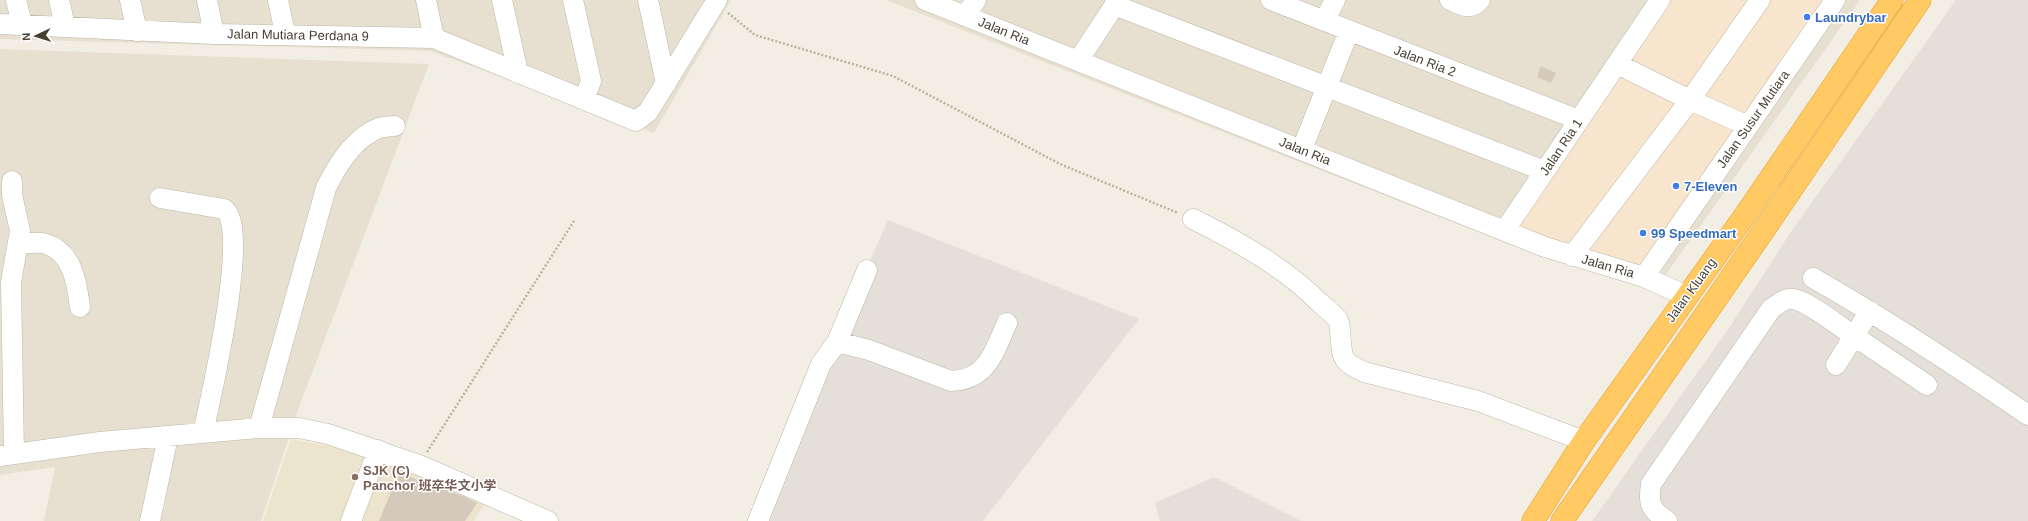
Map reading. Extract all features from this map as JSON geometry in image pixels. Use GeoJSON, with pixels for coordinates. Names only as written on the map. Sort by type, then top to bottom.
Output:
{"type":"FeatureCollection","features":[{"type":"Feature","properties":{"kind":"highway","name":"Jalan Kluang"},"geometry":{"type":"LineString","coordinates":[[1533,521],[1584,441],[1746,214],[1892,0]]}},
{"type":"Feature","properties":{"kind":"highway","name":"Jalan Kluang"},"geometry":{"type":"LineString","coordinates":[[1562,521],[1920,0]]}},
{"type":"Feature","properties":{"kind":"street"},"geometry":{"type":"LineString","coordinates":[[16,0],[22,24]]}},
{"type":"Feature","properties":{"kind":"street"},"geometry":{"type":"LineString","coordinates":[[59,0],[65,26]]}},
{"type":"Feature","properties":{"kind":"street"},"geometry":{"type":"LineString","coordinates":[[130,0],[137,31]]}},
{"type":"Feature","properties":{"kind":"street"},"geometry":{"type":"LineString","coordinates":[[207,0],[214,34]]}},
{"type":"Feature","properties":{"kind":"street"},"geometry":{"type":"LineString","coordinates":[[278,0],[285,34]]}},
{"type":"Feature","properties":{"kind":"street"},"geometry":{"type":"LineString","coordinates":[[426,0],[434,38]]}},
{"type":"Feature","properties":{"kind":"street"},"geometry":{"type":"LineString","coordinates":[[502,0],[518,73]]}},
{"type":"Feature","properties":{"kind":"street"},"geometry":{"type":"LineString","coordinates":[[573,0],[591,81],[584,100]]}},
{"type":"Feature","properties":{"kind":"street"},"geometry":{"type":"LineString","coordinates":[[648,0],[666,84]]}},
{"type":"Feature","properties":{"kind":"street","name":"Jalan Ria"},"geometry":{"type":"LineString","coordinates":[[925,0],[970,8],[1078,61],[1572,256],[1644,277],[1687,296]]}},
{"type":"Feature","properties":{"kind":"street","name":"Jalan Ria 2"},"geometry":{"type":"LineString","coordinates":[[1271,0],[1579,120]]}},
{"type":"Feature","properties":{"kind":"street"},"geometry":{"type":"LineString","coordinates":[[1324,21],[1335,0]]}},
{"type":"Feature","properties":{"kind":"street"},"geometry":{"type":"LineString","coordinates":[[1450,0],[1468,8],[1480,1]]}},
{"type":"Feature","properties":{"kind":"street","name":"Jalan Ria 1"},"geometry":{"type":"LineString","coordinates":[[1505,230],[1660,0]]}},
{"type":"Feature","properties":{"kind":"street"},"geometry":{"type":"LineString","coordinates":[[1572,256],[1690,100],[1760,0]]}},
{"type":"Feature","properties":{"kind":"street","name":"Jalan Susur Mutiara"},"geometry":{"type":"LineString","coordinates":[[1644,277],[1835,0]]}},
{"type":"Feature","properties":{"kind":"street"},"geometry":{"type":"LineString","coordinates":[[666,84],[716,1]]}},
{"type":"Feature","properties":{"kind":"street"},"geometry":{"type":"LineString","coordinates":[[1078,61],[1116,2],[1327,87],[1545,171]]}},
{"type":"Feature","properties":{"kind":"street","name":"Jalan Mutiara Perdana 9"},"geometry":{"type":"LineString","coordinates":[[0,24],[214,34],[285,34],[434,38],[636,121],[648,112],[666,84]]}},
{"type":"Feature","properties":{"kind":"street"},"geometry":{"type":"LineString","coordinates":[[1302,149],[1349,31]]}},
{"type":"Feature","properties":{"kind":"street"},"geometry":{"type":"LineString","coordinates":[[1617,64],[1690,100],[1748,126]]}},
{"type":"Feature","properties":{"kind":"street"},"geometry":{"type":"LineString","coordinates":[[259,428],[326,188],[336,168],[346,154],[379,128],[395,126]]}},
{"type":"Feature","properties":{"kind":"street"},"geometry":{"type":"LineString","coordinates":[[12,181],[12,195],[20,231],[11,282],[7,454],[100,442],[259,428],[299,428],[328,434],[419,465],[548,521]]}},
{"type":"Feature","properties":{"kind":"street"},"geometry":{"type":"LineString","coordinates":[[160,198],[224,209],[228,212],[230,217],[233,247],[228,309],[203,433]]}},
{"type":"Feature","properties":{"kind":"street"},"geometry":{"type":"LineString","coordinates":[[1193,219],[1236,241],[1264,258],[1315,298],[1338,320],[1343,357],[1346,362],[1352,366],[1364,372],[1478,401],[1584,441]]}},
{"type":"Feature","properties":{"kind":"street"},"geometry":{"type":"LineString","coordinates":[[18,244],[46,243],[57,249],[73,271],[80,307]]}},
{"type":"Feature","properties":{"kind":"street"},"geometry":{"type":"LineString","coordinates":[[758,521],[821,364],[837,342],[867,270]]}},
{"type":"Feature","properties":{"kind":"street"},"geometry":{"type":"LineString","coordinates":[[1813,278],[1870,310],[1944,357],[2028,415]]}},
{"type":"Feature","properties":{"kind":"street"},"geometry":{"type":"LineString","coordinates":[[1666,521],[1655,513],[1649,500],[1652,484],[1771,309],[1784,300],[1793,299],[1806,304],[1927,385]]}},
{"type":"Feature","properties":{"kind":"street"},"geometry":{"type":"LineString","coordinates":[[1836,365],[1870,310]]}},
{"type":"Feature","properties":{"kind":"street"},"geometry":{"type":"LineString","coordinates":[[837,342],[869,350],[951,381],[963,381],[986,367],[1007,322]]}},
{"type":"Feature","properties":{"kind":"street"},"geometry":{"type":"LineString","coordinates":[[150,521],[168,437]]}},
{"type":"Feature","properties":{"kind":"street"},"geometry":{"type":"LineString","coordinates":[[351,521],[378,450]]}},
{"type":"Feature","properties":{"kind":"path"},"geometry":{"type":"LineString","coordinates":[[716,1],[755,35],[893,76],[1060,164],[1193,219]]}},
{"type":"Feature","properties":{"kind":"path"},"geometry":{"type":"LineString","coordinates":[[419,465],[574,221]]}},
{"type":"Feature","properties":{"kind":"shaded area"},"geometry":{"type":"Polygon","coordinates":[[[0,0],[731,0],[654,133],[430,51],[0,39],[0,0]]]}},
{"type":"Feature","properties":{"kind":"shaded area"},"geometry":{"type":"Polygon","coordinates":[[[886,0],[1860,0],[1655,290],[1537,255],[886,0]]]}},
{"type":"Feature","properties":{"kind":"shaded area"},"geometry":{"type":"Polygon","coordinates":[[[1653,0],[1841,0],[1646,283],[1497,232],[1653,0]]]}},
{"type":"Feature","properties":{"kind":"shaded area"},"geometry":{"type":"Polygon","coordinates":[[[1956,0],[2028,0],[2028,521],[1592,521],[1727,331],[1794,227],[1956,0]]]}},
{"type":"Feature","properties":{"kind":"shaded area"},"geometry":{"type":"Polygon","coordinates":[[[0,49],[429,64],[298,410],[261,521],[44,521],[55,467],[0,475],[0,49]]]}},
{"type":"Feature","properties":{"kind":"shaded area"},"geometry":{"type":"Polygon","coordinates":[[[888,220],[1139,319],[983,521],[755,521],[888,220]]]}},
{"type":"Feature","properties":{"kind":"shaded area","name":"SJK (C) Panchor 班卒华文小学"},"geometry":{"type":"Polygon","coordinates":[[[291,439],[374,454],[488,499],[474,521],[263,521],[291,439]]]}},
{"type":"Feature","properties":{"kind":"shaded area"},"geometry":{"type":"Polygon","coordinates":[[[1214,477],[1301,521],[1160,521],[1155,503],[1214,477]]]}},
{"type":"Feature","properties":{"kind":"building"},"geometry":{"type":"Polygon","coordinates":[[[1541,66],[1556,73],[1551,83],[1537,77],[1541,66]]]}},
{"type":"Feature","properties":{"kind":"building"},"geometry":{"type":"Polygon","coordinates":[[[399,473],[465,497],[477,503],[465,521],[379,521],[399,473]]]}},
{"type":"Feature","properties":{"kind":"place","name":"Laundrybar"},"geometry":{"type":"Point","coordinates":[1807,17]}},
{"type":"Feature","properties":{"kind":"place","name":"7-Eleven"},"geometry":{"type":"Point","coordinates":[1676,186]}},
{"type":"Feature","properties":{"kind":"place","name":"99 Speedmart"},"geometry":{"type":"Point","coordinates":[1643,233]}},
{"type":"Feature","properties":{"kind":"place","name":"SJK (C) Panchor 班卒华文小学"},"geometry":{"type":"Point","coordinates":[355,477]}}]}
